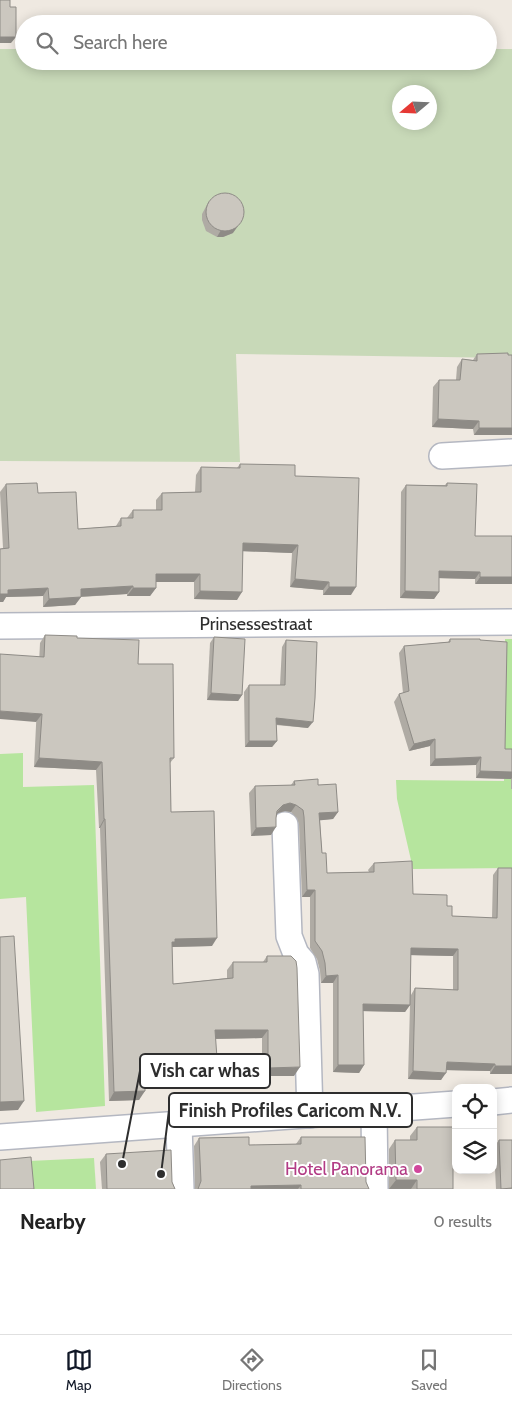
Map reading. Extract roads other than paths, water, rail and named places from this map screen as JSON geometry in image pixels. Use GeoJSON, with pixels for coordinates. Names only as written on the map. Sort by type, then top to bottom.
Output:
{"type":"FeatureCollection","features":[{"type":"Feature","properties":{"kind":"street"},"geometry":{"type":"LineString","coordinates":[[442,456],[512,452]]}},
{"type":"Feature","properties":{"kind":"street","name":"Prinsessestraat"},"geometry":{"type":"LineString","coordinates":[[0,626],[512,622]]}},
{"type":"Feature","properties":{"kind":"street"},"geometry":{"type":"LineString","coordinates":[[286,825],[289,936],[296,954],[303,962],[306,974],[310,1115]]}},
{"type":"Feature","properties":{"kind":"street"},"geometry":{"type":"LineString","coordinates":[[497,1102],[512,1100]]}},
{"type":"Feature","properties":{"kind":"street"},"geometry":{"type":"LineString","coordinates":[[0,1137],[452,1104]]}},
{"type":"Feature","properties":{"kind":"street"},"geometry":{"type":"LineString","coordinates":[[374,1110],[375,1189]]}},
{"type":"Feature","properties":{"kind":"street"},"geometry":{"type":"LineString","coordinates":[[179,1124],[181,1189]]}},
{"type":"Feature","properties":{"kind":"place","name":"Vish car whas"},"geometry":{"type":"Point","coordinates":[122,1164]}},
{"type":"Feature","properties":{"kind":"place","name":"Hotel Panorama"},"geometry":{"type":"Point","coordinates":[418,1169]}},
{"type":"Feature","properties":{"kind":"place","name":"Finish Profiles Caricom N.V."},"geometry":{"type":"Point","coordinates":[161,1174]}}]}
